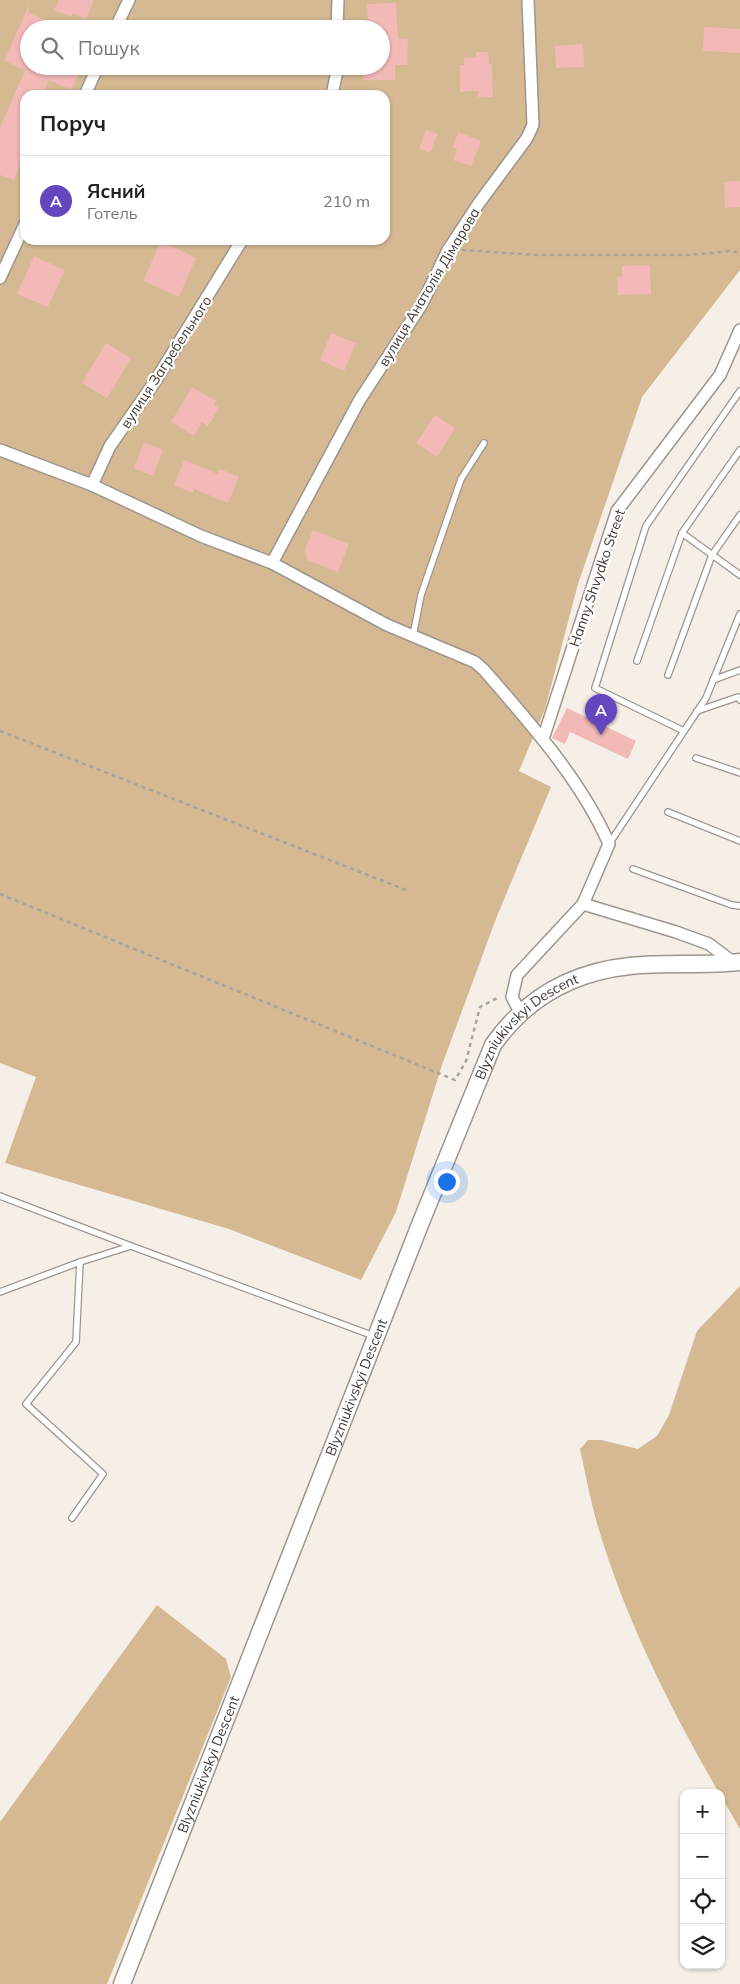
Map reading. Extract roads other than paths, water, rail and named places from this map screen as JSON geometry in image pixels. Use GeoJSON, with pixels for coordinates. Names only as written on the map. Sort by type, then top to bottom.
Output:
{"type":"FeatureCollection","features":[{"type":"Feature","properties":{"kind":"street"},"geometry":{"type":"LineString","coordinates":[[119,20],[129,0]]}},
{"type":"Feature","properties":{"kind":"street"},"geometry":{"type":"LineString","coordinates":[[337,20],[338,0]]}},
{"type":"Feature","properties":{"kind":"street","name":"вулиця Анатолія Дімарова"},"geometry":{"type":"LineString","coordinates":[[272,563],[359,401],[422,304],[448,250],[479,203],[527,138],[533,125],[528,0]]}},
{"type":"Feature","properties":{"kind":"street"},"geometry":{"type":"LineString","coordinates":[[87,90],[94,75]]}},
{"type":"Feature","properties":{"kind":"street"},"geometry":{"type":"LineString","coordinates":[[333,90],[336,75]]}},
{"type":"Feature","properties":{"kind":"street"},"geometry":{"type":"LineString","coordinates":[[0,278],[20,235]]}},
{"type":"Feature","properties":{"kind":"street","name":"вулиця Загребельного"},"geometry":{"type":"LineString","coordinates":[[92,485],[110,446],[154,383],[239,245]]}},
{"type":"Feature","properties":{"kind":"street","name":"Hanny Shvydko Street"},"geometry":{"type":"LineString","coordinates":[[543,740],[617,511],[720,375],[740,330]]}},
{"type":"Feature","properties":{"kind":"street"},"geometry":{"type":"LineString","coordinates":[[0,450],[92,485],[201,536],[272,563],[387,625],[475,662],[484,670],[543,740],[597,818],[609,844],[583,904],[518,975],[512,997],[520,1012]]}},
{"type":"Feature","properties":{"kind":"street"},"geometry":{"type":"LineString","coordinates":[[583,904],[709,944],[737,963]]}},
{"type":"Feature","properties":{"kind":"street","name":"Blyzniukivskyi Descent"},"geometry":{"type":"LineString","coordinates":[[122,1984],[484,1064],[500,1034],[520,1012],[543,994],[570,981],[596,972],[629,966],[737,963]]}},
{"type":"Feature","properties":{"kind":"lane"},"geometry":{"type":"LineString","coordinates":[[684,731],[595,688],[646,526],[740,391]]}},
{"type":"Feature","properties":{"kind":"lane"},"geometry":{"type":"LineString","coordinates":[[413,636],[421,595],[461,479],[484,443]]}},
{"type":"Feature","properties":{"kind":"lane"},"geometry":{"type":"LineString","coordinates":[[637,661],[682,533],[740,450]]}},
{"type":"Feature","properties":{"kind":"lane"},"geometry":{"type":"LineString","coordinates":[[668,675],[712,555],[740,515]]}},
{"type":"Feature","properties":{"kind":"lane"},"geometry":{"type":"LineString","coordinates":[[682,533],[740,574]]}},
{"type":"Feature","properties":{"kind":"lane"},"geometry":{"type":"LineString","coordinates":[[609,844],[706,698],[740,614]]}},
{"type":"Feature","properties":{"kind":"lane"},"geometry":{"type":"LineString","coordinates":[[713,680],[740,670]]}},
{"type":"Feature","properties":{"kind":"lane"},"geometry":{"type":"LineString","coordinates":[[697,711],[738,697],[740,700]]}},
{"type":"Feature","properties":{"kind":"lane"},"geometry":{"type":"LineString","coordinates":[[696,758],[740,773]]}},
{"type":"Feature","properties":{"kind":"lane"},"geometry":{"type":"LineString","coordinates":[[668,812],[740,841]]}},
{"type":"Feature","properties":{"kind":"lane"},"geometry":{"type":"LineString","coordinates":[[633,869],[732,905],[740,906]]}},
{"type":"Feature","properties":{"kind":"lane"},"geometry":{"type":"LineString","coordinates":[[0,1196],[377,1337]]}},
{"type":"Feature","properties":{"kind":"lane"},"geometry":{"type":"LineString","coordinates":[[0,1292],[80,1262],[130,1246]]}},
{"type":"Feature","properties":{"kind":"lane"},"geometry":{"type":"LineString","coordinates":[[72,1518],[103,1474],[26,1404],[76,1342],[80,1262]]}},
{"type":"Feature","properties":{"kind":"place","name":"Ясний"},"geometry":{"type":"Point","coordinates":[601,735]}}]}
